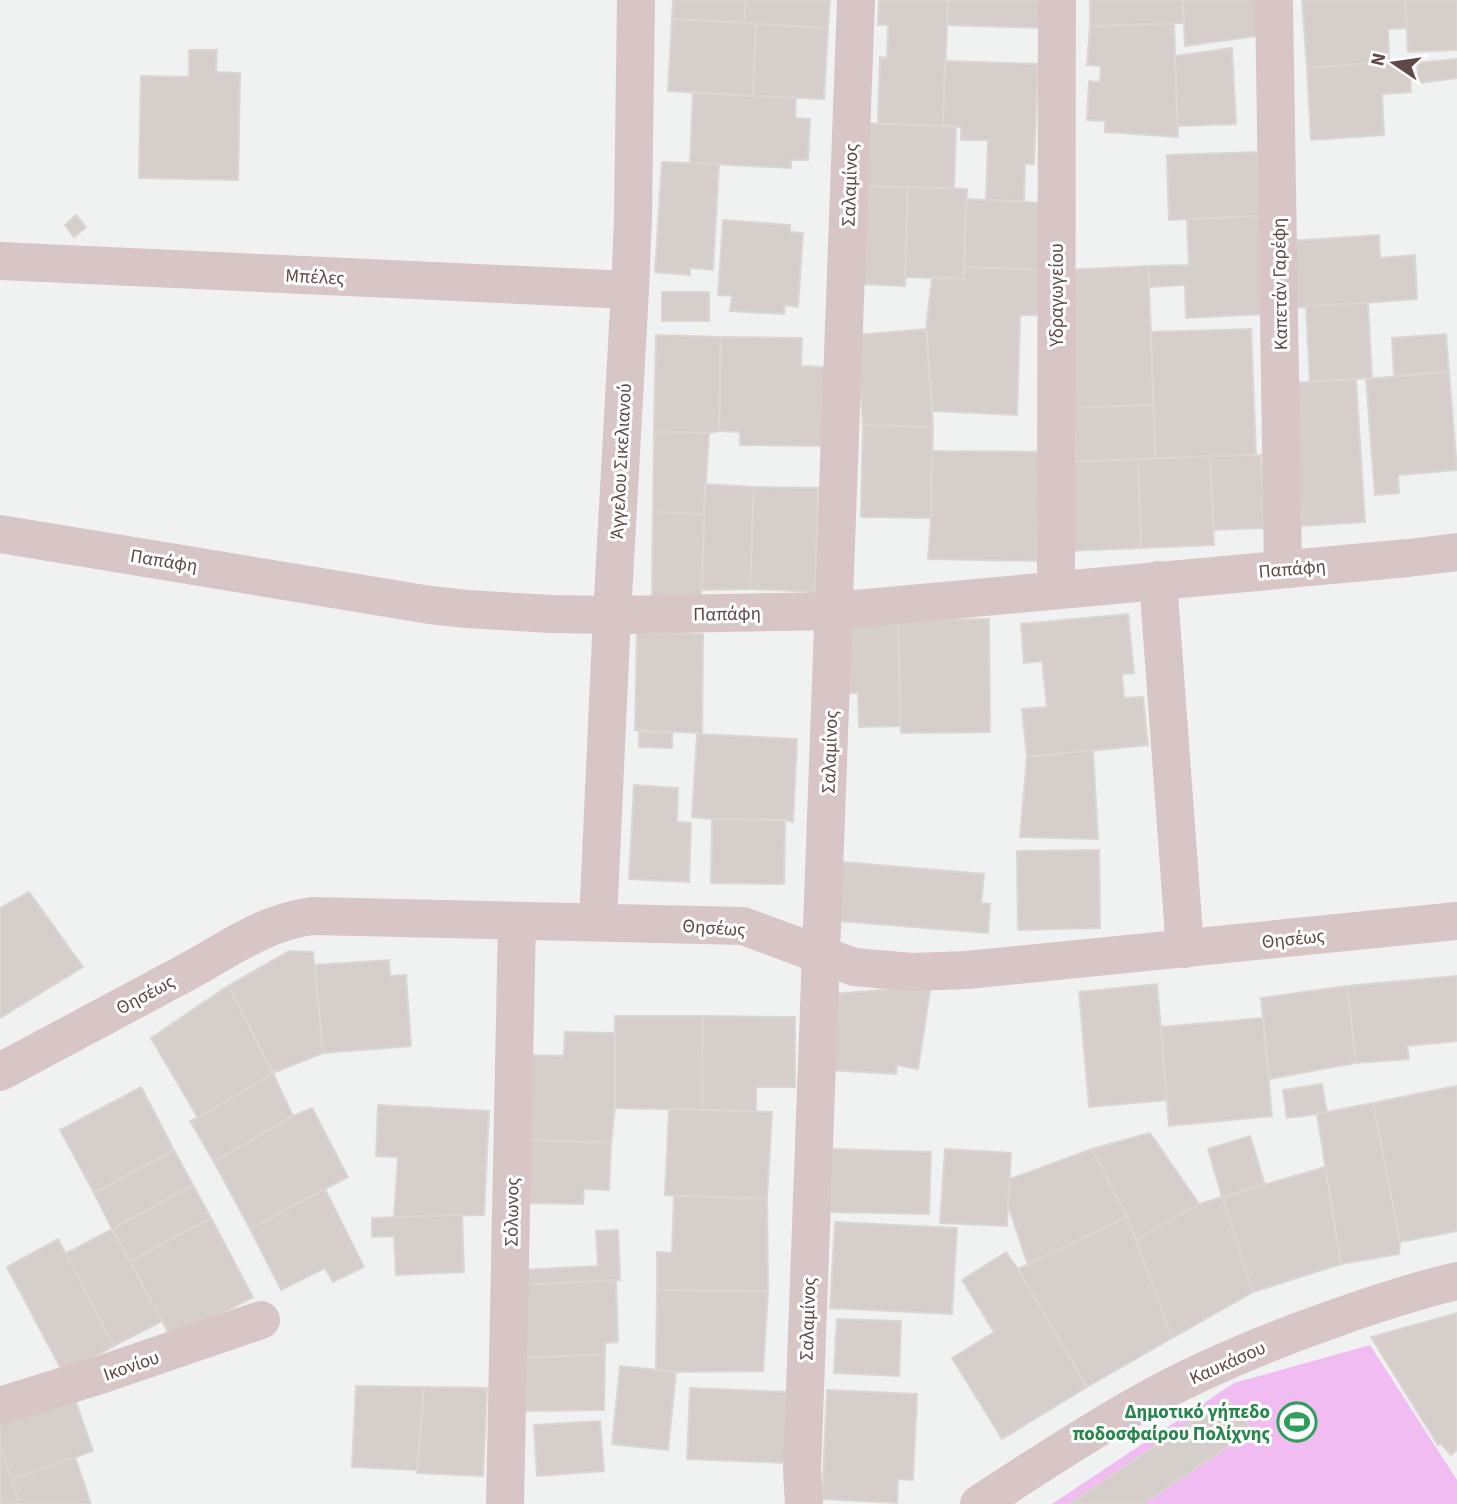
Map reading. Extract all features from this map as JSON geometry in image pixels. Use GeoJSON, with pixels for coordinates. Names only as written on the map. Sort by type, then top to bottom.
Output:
{"type":"FeatureCollection","features":[{"type":"Feature","properties":{"kind":"street","name":"Άγγελου Σικελιανού"},"geometry":{"type":"LineString","coordinates":[[598,922],[630,290],[636,0]]}},
{"type":"Feature","properties":{"kind":"street","name":"Σαλαμίνος"},"geometry":{"type":"LineString","coordinates":[[804,1504],[802,1471],[856,0]]}},
{"type":"Feature","properties":{"kind":"street","name":"Υδραγωγείου"},"geometry":{"type":"LineString","coordinates":[[1056,590],[1057,0]]}},
{"type":"Feature","properties":{"kind":"street","name":"Καπετάν Γαρέφη"},"geometry":{"type":"LineString","coordinates":[[1274,0],[1283,569]]}},
{"type":"Feature","properties":{"kind":"street","name":"Μπέλες"},"geometry":{"type":"LineString","coordinates":[[0,261],[630,290]]}},
{"type":"Feature","properties":{"kind":"street","name":"Παπάφη"},"geometry":{"type":"LineString","coordinates":[[0,534],[467,610],[612,615],[835,611],[1457,552]]}},
{"type":"Feature","properties":{"kind":"street"},"geometry":{"type":"LineString","coordinates":[[1158,580],[1185,948]]}},
{"type":"Feature","properties":{"kind":"street","name":"Θησέως"},"geometry":{"type":"LineString","coordinates":[[0,1072],[264,928],[283,921],[312,916],[743,926],[838,962],[864,969],[934,972],[1457,921]]}},
{"type":"Feature","properties":{"kind":"street","name":"Σόλωνος"},"geometry":{"type":"LineString","coordinates":[[505,1504],[517,921]]}},
{"type":"Feature","properties":{"kind":"street","name":"Καυκάσου"},"geometry":{"type":"LineString","coordinates":[[979,1504],[1088,1433],[1194,1375],[1304,1329],[1404,1294],[1457,1281]]}},
{"type":"Feature","properties":{"kind":"street","name":"Ικονίου"},"geometry":{"type":"LineString","coordinates":[[0,1406],[261,1320]]}},
{"type":"Feature","properties":{"kind":"shaded area","name":"Δημοτικό γήπεδο ποδοσφαίρου Πολίχνης"},"geometry":{"type":"Polygon","coordinates":[[[1370,1345],[1457,1480],[1457,1504],[1052,1504],[1234,1383],[1370,1345]]]}},
{"type":"Feature","properties":{"kind":"building"},"geometry":{"type":"Polygon","coordinates":[[[673,0],[746,0],[744,23],[672,19],[673,0]]]}},
{"type":"Feature","properties":{"kind":"building"},"geometry":{"type":"Polygon","coordinates":[[[746,0],[830,0],[828,28],[744,23],[746,0]]]}},
{"type":"Feature","properties":{"kind":"building"},"geometry":{"type":"Polygon","coordinates":[[[879,0],[948,0],[943,126],[878,124],[880,57],[887,58],[888,25],[878,25],[879,0]]]}},
{"type":"Feature","properties":{"kind":"building"},"geometry":{"type":"Polygon","coordinates":[[[948,0],[1043,0],[1042,28],[947,25],[948,0]]]}},
{"type":"Feature","properties":{"kind":"building"},"geometry":{"type":"Polygon","coordinates":[[[1090,0],[1183,0],[1184,23],[1090,26],[1090,0]]]}},
{"type":"Feature","properties":{"kind":"building"},"geometry":{"type":"Polygon","coordinates":[[[1183,0],[1256,0],[1257,36],[1185,46],[1183,0]]]}},
{"type":"Feature","properties":{"kind":"building"},"geometry":{"type":"Polygon","coordinates":[[[1302,0],[1405,0],[1407,28],[1388,29],[1389,62],[1307,68],[1302,0]]]}},
{"type":"Feature","properties":{"kind":"building"},"geometry":{"type":"Polygon","coordinates":[[[1405,0],[1457,0],[1457,50],[1408,52],[1405,0]]]}},
{"type":"Feature","properties":{"kind":"building"},"geometry":{"type":"Polygon","coordinates":[[[672,19],[756,24],[753,96],[668,91],[672,19]]]}},
{"type":"Feature","properties":{"kind":"building"},"geometry":{"type":"Polygon","coordinates":[[[756,24],[828,28],[824,99],[753,96],[756,24]]]}},
{"type":"Feature","properties":{"kind":"building"},"geometry":{"type":"Polygon","coordinates":[[[1174,24],[1178,137],[1105,132],[1105,121],[1087,120],[1089,81],[1100,82],[1101,66],[1087,65],[1090,26],[1174,24]]]}},
{"type":"Feature","properties":{"kind":"building"},"geometry":{"type":"Polygon","coordinates":[[[1232,48],[1236,124],[1178,126],[1175,56],[1232,48]]]}},
{"type":"Feature","properties":{"kind":"building"},"geometry":{"type":"Polygon","coordinates":[[[189,50],[217,50],[216,72],[240,73],[238,180],[139,178],[141,76],[189,77],[189,50]]]}},
{"type":"Feature","properties":{"kind":"building"},"geometry":{"type":"Polygon","coordinates":[[[1457,59],[1457,78],[1419,83],[1417,63],[1457,59]]]}},
{"type":"Feature","properties":{"kind":"building"},"geometry":{"type":"Polygon","coordinates":[[[1409,60],[1411,92],[1382,94],[1384,135],[1311,140],[1307,68],[1409,60]]]}},
{"type":"Feature","properties":{"kind":"building"},"geometry":{"type":"Polygon","coordinates":[[[945,61],[1038,64],[1034,164],[1025,164],[1024,201],[986,200],[988,140],[961,140],[961,127],[943,126],[945,61]]]}},
{"type":"Feature","properties":{"kind":"building"},"geometry":{"type":"Polygon","coordinates":[[[693,93],[796,98],[795,118],[810,119],[808,160],[791,160],[791,168],[690,163],[693,93]]]}},
{"type":"Feature","properties":{"kind":"building"},"geometry":{"type":"Polygon","coordinates":[[[865,123],[956,127],[954,189],[863,186],[865,123]]]}},
{"type":"Feature","properties":{"kind":"building"},"geometry":{"type":"Polygon","coordinates":[[[1257,152],[1260,216],[1169,220],[1167,155],[1257,152]]]}},
{"type":"Feature","properties":{"kind":"building"},"geometry":{"type":"Polygon","coordinates":[[[662,162],[719,164],[713,270],[690,268],[690,275],[655,272],[662,162]]]}},
{"type":"Feature","properties":{"kind":"building"},"geometry":{"type":"Polygon","coordinates":[[[863,186],[908,187],[905,286],[859,284],[863,186]]]}},
{"type":"Feature","properties":{"kind":"building"},"geometry":{"type":"Polygon","coordinates":[[[908,187],[967,189],[964,279],[905,277],[908,187]]]}},
{"type":"Feature","properties":{"kind":"building"},"geometry":{"type":"Polygon","coordinates":[[[966,199],[1043,203],[1041,270],[964,267],[966,199]]]}},
{"type":"Feature","properties":{"kind":"building"},"geometry":{"type":"Polygon","coordinates":[[[76,215],[86,227],[74,237],[65,225],[76,215]]]}},
{"type":"Feature","properties":{"kind":"building"},"geometry":{"type":"Polygon","coordinates":[[[1260,216],[1264,314],[1186,318],[1185,285],[1149,287],[1148,266],[1189,265],[1187,219],[1260,216]]]}},
{"type":"Feature","properties":{"kind":"building"},"geometry":{"type":"Polygon","coordinates":[[[723,220],[790,225],[790,232],[803,233],[798,307],[785,305],[784,314],[730,311],[732,296],[718,295],[723,220]]]}},
{"type":"Feature","properties":{"kind":"building"},"geometry":{"type":"Polygon","coordinates":[[[1379,235],[1380,258],[1415,255],[1417,299],[1295,308],[1291,241],[1379,235]]]}},
{"type":"Feature","properties":{"kind":"building"},"geometry":{"type":"Polygon","coordinates":[[[1148,266],[1154,405],[1073,408],[1062,270],[1148,266]]]}},
{"type":"Feature","properties":{"kind":"building"},"geometry":{"type":"Polygon","coordinates":[[[964,267],[1041,270],[1039,315],[1020,315],[1017,415],[933,411],[926,329],[932,278],[964,279],[964,267]]]}},
{"type":"Feature","properties":{"kind":"building"},"geometry":{"type":"Polygon","coordinates":[[[662,292],[709,292],[709,321],[662,321],[662,292]]]}},
{"type":"Feature","properties":{"kind":"building"},"geometry":{"type":"Polygon","coordinates":[[[1368,303],[1372,378],[1310,382],[1306,306],[1368,303]]]}},
{"type":"Feature","properties":{"kind":"building"},"geometry":{"type":"Polygon","coordinates":[[[926,329],[933,427],[863,425],[857,335],[926,329]]]}},
{"type":"Feature","properties":{"kind":"building"},"geometry":{"type":"Polygon","coordinates":[[[1251,329],[1256,455],[1155,459],[1151,332],[1251,329]]]}},
{"type":"Feature","properties":{"kind":"building"},"geometry":{"type":"Polygon","coordinates":[[[1446,334],[1449,372],[1394,376],[1392,338],[1446,334]]]}},
{"type":"Feature","properties":{"kind":"building"},"geometry":{"type":"Polygon","coordinates":[[[656,335],[721,337],[719,431],[654,432],[656,335]]]}},
{"type":"Feature","properties":{"kind":"building"},"geometry":{"type":"Polygon","coordinates":[[[721,337],[802,338],[801,366],[825,367],[823,446],[740,445],[740,432],[719,431],[721,337]]]}},
{"type":"Feature","properties":{"kind":"building"},"geometry":{"type":"Polygon","coordinates":[[[1449,372],[1457,470],[1398,475],[1399,493],[1375,495],[1366,379],[1449,372]]]}},
{"type":"Feature","properties":{"kind":"building"},"geometry":{"type":"Polygon","coordinates":[[[1356,379],[1365,522],[1302,526],[1293,383],[1356,379]]]}},
{"type":"Feature","properties":{"kind":"building"},"geometry":{"type":"Polygon","coordinates":[[[1154,405],[1155,459],[1076,462],[1073,408],[1154,405]]]}},
{"type":"Feature","properties":{"kind":"building"},"geometry":{"type":"Polygon","coordinates":[[[863,425],[933,427],[931,518],[861,517],[863,425]]]}},
{"type":"Feature","properties":{"kind":"building"},"geometry":{"type":"Polygon","coordinates":[[[654,432],[709,433],[704,514],[653,512],[654,432]]]}},
{"type":"Feature","properties":{"kind":"building"},"geometry":{"type":"Polygon","coordinates":[[[932,451],[1039,452],[1037,561],[928,559],[932,451]]]}},
{"type":"Feature","properties":{"kind":"building"},"geometry":{"type":"Polygon","coordinates":[[[1261,455],[1264,528],[1213,530],[1210,456],[1261,455]]]}},
{"type":"Feature","properties":{"kind":"building"},"geometry":{"type":"Polygon","coordinates":[[[1210,456],[1214,545],[1141,548],[1138,459],[1210,456]]]}},
{"type":"Feature","properties":{"kind":"building"},"geometry":{"type":"Polygon","coordinates":[[[1138,459],[1141,548],[1065,551],[1061,463],[1138,459]]]}},
{"type":"Feature","properties":{"kind":"building"},"geometry":{"type":"Polygon","coordinates":[[[705,484],[754,487],[750,589],[702,590],[705,484]]]}},
{"type":"Feature","properties":{"kind":"building"},"geometry":{"type":"Polygon","coordinates":[[[754,487],[818,488],[815,592],[750,589],[754,487]]]}},
{"type":"Feature","properties":{"kind":"building"},"geometry":{"type":"Polygon","coordinates":[[[653,512],[704,514],[701,596],[652,596],[653,512]]]}},
{"type":"Feature","properties":{"kind":"building"},"geometry":{"type":"Polygon","coordinates":[[[1128,614],[1134,673],[1122,674],[1124,698],[1143,697],[1148,745],[1027,757],[1022,709],[1047,707],[1042,661],[1024,663],[1021,624],[1128,614]]]}},
{"type":"Feature","properties":{"kind":"building"},"geometry":{"type":"Polygon","coordinates":[[[989,619],[990,732],[901,733],[898,620],[989,619]]]}},
{"type":"Feature","properties":{"kind":"building"},"geometry":{"type":"Polygon","coordinates":[[[847,620],[898,620],[900,726],[859,727],[858,693],[847,693],[847,620]]]}},
{"type":"Feature","properties":{"kind":"building"},"geometry":{"type":"Polygon","coordinates":[[[637,632],[703,634],[702,733],[635,730],[637,632]]]}},
{"type":"Feature","properties":{"kind":"building"},"geometry":{"type":"Polygon","coordinates":[[[639,732],[672,733],[672,748],[639,747],[639,732]]]}},
{"type":"Feature","properties":{"kind":"building"},"geometry":{"type":"Polygon","coordinates":[[[697,734],[797,739],[793,822],[692,817],[697,734]]]}},
{"type":"Feature","properties":{"kind":"building"},"geometry":{"type":"Polygon","coordinates":[[[1093,750],[1098,839],[1020,837],[1027,757],[1093,750]]]}},
{"type":"Feature","properties":{"kind":"building"},"geometry":{"type":"Polygon","coordinates":[[[634,785],[678,788],[677,822],[691,823],[689,882],[629,879],[634,785]]]}},
{"type":"Feature","properties":{"kind":"building"},"geometry":{"type":"Polygon","coordinates":[[[712,819],[785,820],[784,884],[711,883],[712,819]]]}},
{"type":"Feature","properties":{"kind":"building"},"geometry":{"type":"Polygon","coordinates":[[[1099,850],[1100,928],[1018,930],[1017,851],[1099,850]]]}},
{"type":"Feature","properties":{"kind":"building"},"geometry":{"type":"Polygon","coordinates":[[[842,862],[984,874],[981,903],[990,904],[988,933],[838,921],[842,862]]]}},
{"type":"Feature","properties":{"kind":"building"},"geometry":{"type":"Polygon","coordinates":[[[29,892],[83,967],[0,1018],[0,908],[29,892]]]}},
{"type":"Feature","properties":{"kind":"building"},"geometry":{"type":"Polygon","coordinates":[[[289,951],[313,952],[323,1053],[273,1073],[228,986],[289,951]]]}},
{"type":"Feature","properties":{"kind":"building"},"geometry":{"type":"Polygon","coordinates":[[[389,960],[390,976],[406,975],[411,1046],[323,1053],[315,965],[389,960]]]}},
{"type":"Feature","properties":{"kind":"building"},"geometry":{"type":"Polygon","coordinates":[[[1457,976],[1457,1041],[1407,1046],[1409,1059],[1356,1063],[1347,986],[1457,976]]]}},
{"type":"Feature","properties":{"kind":"building"},"geometry":{"type":"Polygon","coordinates":[[[1157,984],[1167,1100],[1089,1107],[1079,992],[1157,984]]]}},
{"type":"Feature","properties":{"kind":"building"},"geometry":{"type":"Polygon","coordinates":[[[228,986],[273,1073],[198,1118],[151,1038],[228,986]]]}},
{"type":"Feature","properties":{"kind":"building"},"geometry":{"type":"Polygon","coordinates":[[[1347,986],[1356,1063],[1269,1079],[1261,998],[1347,986]]]}},
{"type":"Feature","properties":{"kind":"building"},"geometry":{"type":"Polygon","coordinates":[[[905,988],[930,990],[918,1069],[897,1065],[896,1074],[827,1070],[832,994],[905,988]]]}},
{"type":"Feature","properties":{"kind":"building"},"geometry":{"type":"Polygon","coordinates":[[[615,1016],[703,1016],[702,1110],[615,1108],[615,1016]]]}},
{"type":"Feature","properties":{"kind":"building"},"geometry":{"type":"Polygon","coordinates":[[[703,1016],[795,1017],[795,1087],[756,1087],[756,1112],[702,1110],[703,1016]]]}},
{"type":"Feature","properties":{"kind":"building"},"geometry":{"type":"Polygon","coordinates":[[[1263,1018],[1272,1116],[1169,1126],[1161,1027],[1263,1018]]]}},
{"type":"Feature","properties":{"kind":"building"},"geometry":{"type":"Polygon","coordinates":[[[565,1032],[615,1033],[615,1108],[611,1143],[526,1140],[521,1055],[564,1056],[565,1032]]]}},
{"type":"Feature","properties":{"kind":"building"},"geometry":{"type":"Polygon","coordinates":[[[273,1073],[293,1116],[214,1162],[190,1121],[273,1073]]]}},
{"type":"Feature","properties":{"kind":"building"},"geometry":{"type":"Polygon","coordinates":[[[1322,1084],[1327,1113],[1287,1118],[1283,1090],[1322,1084]]]}},
{"type":"Feature","properties":{"kind":"building"},"geometry":{"type":"Polygon","coordinates":[[[1456,1086],[1457,1231],[1400,1242],[1373,1103],[1456,1086]]]}},
{"type":"Feature","properties":{"kind":"building"},"geometry":{"type":"Polygon","coordinates":[[[141,1087],[174,1150],[94,1193],[60,1130],[141,1087]]]}},
{"type":"Feature","properties":{"kind":"building"},"geometry":{"type":"Polygon","coordinates":[[[1373,1103],[1400,1242],[1399,1254],[1341,1264],[1317,1114],[1373,1103]]]}},
{"type":"Feature","properties":{"kind":"building"},"geometry":{"type":"Polygon","coordinates":[[[378,1105],[489,1111],[484,1215],[394,1217],[398,1157],[376,1156],[378,1105]]]}},
{"type":"Feature","properties":{"kind":"building"},"geometry":{"type":"Polygon","coordinates":[[[312,1108],[348,1177],[250,1229],[214,1162],[293,1116],[312,1108]]]}},
{"type":"Feature","properties":{"kind":"building"},"geometry":{"type":"Polygon","coordinates":[[[669,1109],[772,1112],[767,1199],[665,1195],[669,1109]]]}},
{"type":"Feature","properties":{"kind":"building"},"geometry":{"type":"Polygon","coordinates":[[[1150,1133],[1199,1204],[1136,1240],[1092,1149],[1150,1133]]]}},
{"type":"Feature","properties":{"kind":"building"},"geometry":{"type":"Polygon","coordinates":[[[1250,1136],[1265,1185],[1222,1197],[1208,1149],[1250,1136]]]}},
{"type":"Feature","properties":{"kind":"building"},"geometry":{"type":"Polygon","coordinates":[[[518,1140],[611,1143],[609,1190],[584,1189],[583,1204],[526,1203],[518,1140]]]}},
{"type":"Feature","properties":{"kind":"building"},"geometry":{"type":"Polygon","coordinates":[[[832,1149],[931,1152],[929,1214],[830,1212],[832,1149]]]}},
{"type":"Feature","properties":{"kind":"building"},"geometry":{"type":"Polygon","coordinates":[[[945,1149],[1011,1153],[1007,1226],[940,1223],[945,1149]]]}},
{"type":"Feature","properties":{"kind":"building"},"geometry":{"type":"Polygon","coordinates":[[[1092,1149],[1127,1217],[1028,1265],[1008,1205],[1010,1179],[1092,1149]]]}},
{"type":"Feature","properties":{"kind":"building"},"geometry":{"type":"Polygon","coordinates":[[[174,1150],[193,1185],[112,1229],[94,1193],[174,1150]]]}},
{"type":"Feature","properties":{"kind":"building"},"geometry":{"type":"Polygon","coordinates":[[[1325,1167],[1341,1264],[1253,1292],[1222,1197],[1325,1167]]]}},
{"type":"Feature","properties":{"kind":"building"},"geometry":{"type":"Polygon","coordinates":[[[193,1185],[211,1218],[130,1261],[112,1229],[193,1185]]]}},
{"type":"Feature","properties":{"kind":"building"},"geometry":{"type":"Polygon","coordinates":[[[325,1189],[364,1267],[333,1282],[325,1268],[281,1290],[250,1229],[325,1189]]]}},
{"type":"Feature","properties":{"kind":"building"},"geometry":{"type":"Polygon","coordinates":[[[674,1196],[767,1199],[768,1291],[657,1290],[657,1252],[672,1253],[674,1196]]]}},
{"type":"Feature","properties":{"kind":"building"},"geometry":{"type":"Polygon","coordinates":[[[1222,1197],[1253,1292],[1172,1338],[1136,1240],[1199,1204],[1222,1197]]]}},
{"type":"Feature","properties":{"kind":"building"},"geometry":{"type":"Polygon","coordinates":[[[462,1215],[464,1272],[396,1275],[394,1236],[372,1237],[372,1218],[462,1215]]]}},
{"type":"Feature","properties":{"kind":"building"},"geometry":{"type":"Polygon","coordinates":[[[1127,1217],[1172,1338],[1087,1387],[1018,1269],[1127,1217]]]}},
{"type":"Feature","properties":{"kind":"building"},"geometry":{"type":"Polygon","coordinates":[[[211,1218],[253,1297],[172,1340],[130,1261],[211,1218]]]}},
{"type":"Feature","properties":{"kind":"building"},"geometry":{"type":"Polygon","coordinates":[[[835,1222],[957,1228],[952,1314],[830,1308],[835,1222]]]}},
{"type":"Feature","properties":{"kind":"building"},"geometry":{"type":"Polygon","coordinates":[[[112,1229],[162,1321],[114,1346],[65,1254],[112,1229]]]}},
{"type":"Feature","properties":{"kind":"building"},"geometry":{"type":"Polygon","coordinates":[[[618,1230],[620,1280],[522,1285],[521,1270],[598,1266],[596,1231],[618,1230]]]}},
{"type":"Feature","properties":{"kind":"building"},"geometry":{"type":"Polygon","coordinates":[[[58,1239],[114,1346],[63,1373],[7,1267],[58,1239]]]}},
{"type":"Feature","properties":{"kind":"building"},"geometry":{"type":"Polygon","coordinates":[[[1006,1252],[1087,1387],[1002,1439],[952,1358],[994,1332],[962,1280],[1006,1252]]]}},
{"type":"Feature","properties":{"kind":"building"},"geometry":{"type":"Polygon","coordinates":[[[616,1280],[618,1342],[605,1343],[605,1354],[525,1358],[522,1285],[616,1280]]]}},
{"type":"Feature","properties":{"kind":"building"},"geometry":{"type":"Polygon","coordinates":[[[657,1290],[768,1291],[763,1371],[656,1370],[657,1290]]]}},
{"type":"Feature","properties":{"kind":"building"},"geometry":{"type":"Polygon","coordinates":[[[1457,1313],[1457,1450],[1451,1455],[1441,1444],[1438,1445],[1371,1337],[1457,1313]]]}},
{"type":"Feature","properties":{"kind":"building"},"geometry":{"type":"Polygon","coordinates":[[[837,1319],[901,1321],[899,1376],[834,1373],[837,1319]]]}},
{"type":"Feature","properties":{"kind":"building"},"geometry":{"type":"Polygon","coordinates":[[[605,1354],[604,1410],[526,1411],[525,1358],[605,1354]]]}},
{"type":"Feature","properties":{"kind":"building"},"geometry":{"type":"Polygon","coordinates":[[[620,1366],[676,1372],[668,1450],[612,1444],[620,1366]]]}},
{"type":"Feature","properties":{"kind":"building"},"geometry":{"type":"Polygon","coordinates":[[[356,1386],[424,1387],[418,1470],[352,1467],[356,1386]]]}},
{"type":"Feature","properties":{"kind":"building"},"geometry":{"type":"Polygon","coordinates":[[[424,1387],[487,1388],[483,1476],[417,1473],[424,1387]]]}},
{"type":"Feature","properties":{"kind":"building"},"geometry":{"type":"Polygon","coordinates":[[[690,1388],[790,1392],[787,1463],[687,1459],[690,1388]]]}},
{"type":"Feature","properties":{"kind":"building"},"geometry":{"type":"Polygon","coordinates":[[[827,1390],[917,1394],[913,1480],[898,1479],[897,1503],[822,1499],[827,1390]]]}},
{"type":"Feature","properties":{"kind":"building"},"geometry":{"type":"Polygon","coordinates":[[[72,1391],[93,1451],[12,1480],[0,1446],[0,1416],[72,1391]]]}},
{"type":"Feature","properties":{"kind":"building"},"geometry":{"type":"Polygon","coordinates":[[[1227,1398],[1252,1430],[1143,1504],[1069,1504],[1227,1398]]]}},
{"type":"Feature","properties":{"kind":"building"},"geometry":{"type":"Polygon","coordinates":[[[600,1421],[604,1471],[537,1476],[534,1425],[600,1421]]]}},
{"type":"Feature","properties":{"kind":"building"},"geometry":{"type":"Polygon","coordinates":[[[0,1446],[12,1480],[20,1504],[0,1504],[0,1446]]]}},
{"type":"Feature","properties":{"kind":"building"},"geometry":{"type":"Polygon","coordinates":[[[75,1457],[91,1504],[20,1504],[12,1480],[75,1457]]]}},
{"type":"Feature","properties":{"kind":"place","name":"Δημοτικό γήπεδο ποδοσφαίρου Πολίχνης"},"geometry":{"type":"Point","coordinates":[1297,1422]}}]}
